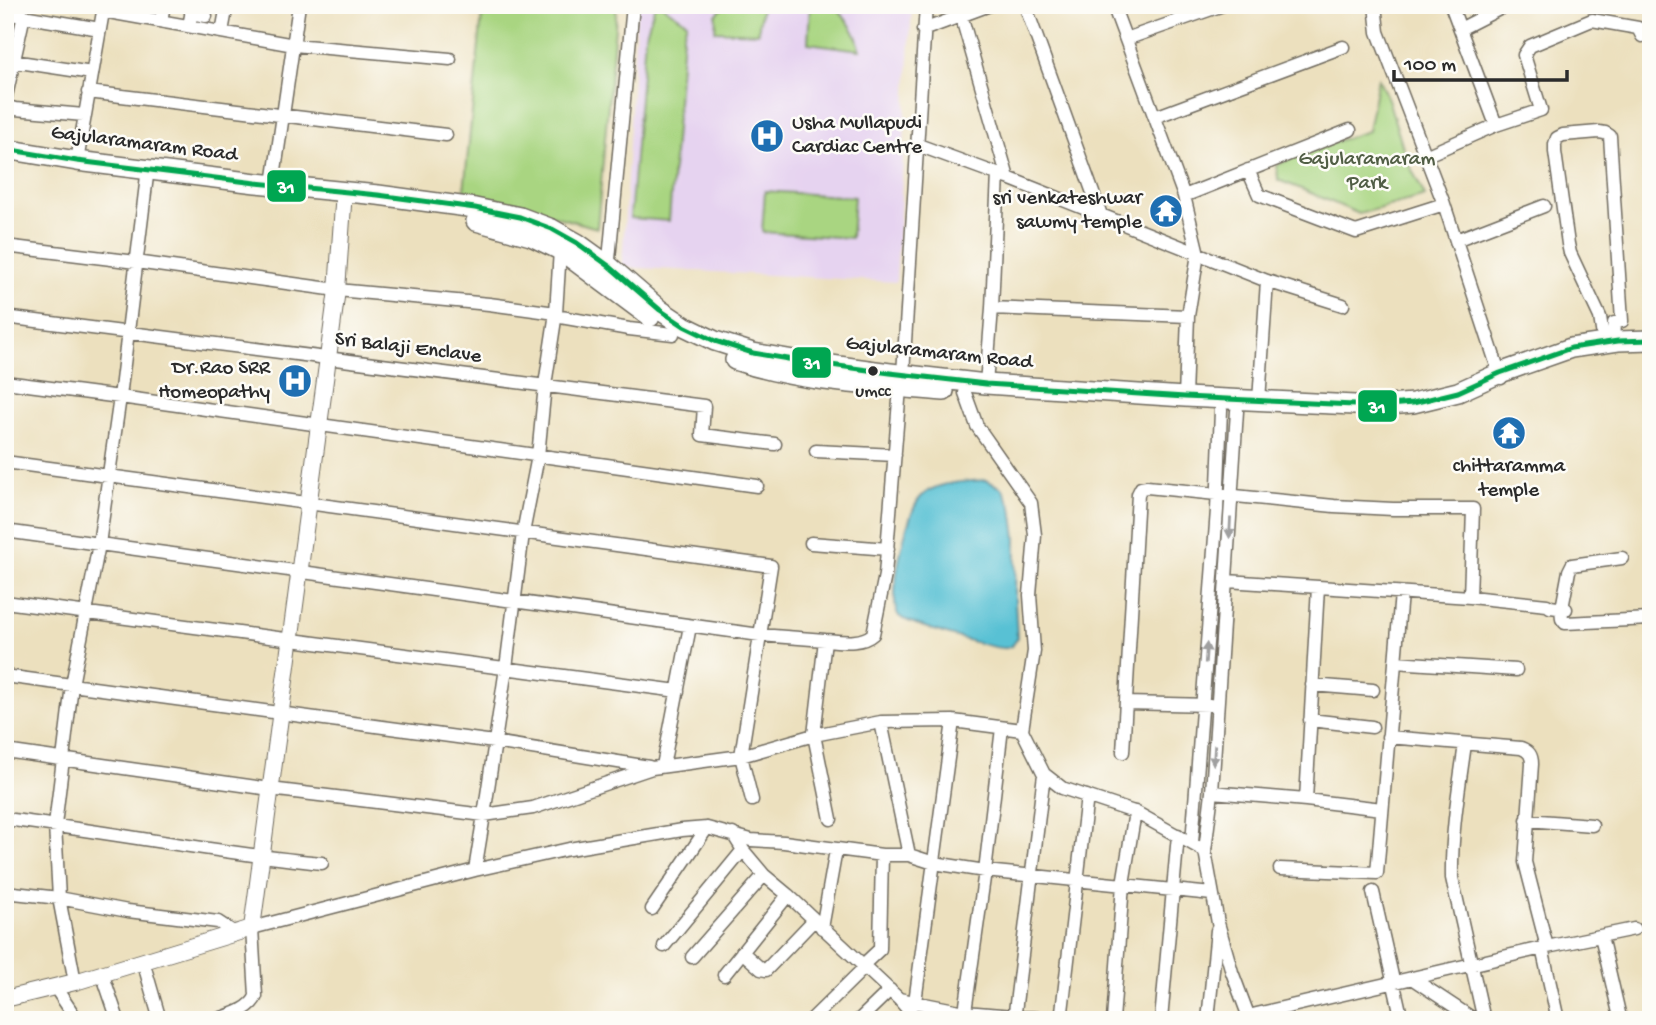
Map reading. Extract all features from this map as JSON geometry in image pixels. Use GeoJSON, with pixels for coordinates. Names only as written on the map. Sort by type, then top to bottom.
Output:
{"type":"FeatureCollection","features":[{"type":"Feature","properties":{"kind":"main road","name":"Gajularamaram Road"},"geometry":{"type":"LineString","coordinates":[[5,149],[273,184],[477,221],[531,236],[560,250],[607,275],[684,326],[715,341],[753,352],[965,393],[1345,416],[1407,415],[1452,402],[1501,378],[1608,335],[1651,340]]}},
{"type":"Feature","properties":{"kind":"main road","name":"Gajularamaram Road"},"geometry":{"type":"LineString","coordinates":[[5,157],[270,194],[344,196],[475,208],[520,217],[552,229],[577,243],[607,275],[673,334],[742,363],[786,374],[1364,406],[1413,403],[1572,357],[1651,350]]}},
{"type":"Feature","properties":{"kind":"street"},"geometry":{"type":"LineString","coordinates":[[222,32],[227,5]]}},
{"type":"Feature","properties":{"kind":"street"},"geometry":{"type":"LineString","coordinates":[[273,184],[299,5]]}},
{"type":"Feature","properties":{"kind":"street"},"geometry":{"type":"LineString","coordinates":[[607,275],[633,5]]}},
{"type":"Feature","properties":{"kind":"street"},"geometry":{"type":"LineString","coordinates":[[5,531],[760,635],[825,640],[868,639],[873,634],[886,575],[902,381],[926,5]]}},
{"type":"Feature","properties":{"kind":"street"},"geometry":{"type":"LineString","coordinates":[[923,30],[989,5]]}},
{"type":"Feature","properties":{"kind":"street"},"geometry":{"type":"LineString","coordinates":[[1026,5],[1101,215]]}},
{"type":"Feature","properties":{"kind":"street"},"geometry":{"type":"LineString","coordinates":[[1113,5],[1184,196],[1198,254],[1188,316],[1185,397]]}},
{"type":"Feature","properties":{"kind":"street"},"geometry":{"type":"LineString","coordinates":[[1126,39],[1223,5]]}},
{"type":"Feature","properties":{"kind":"street"},"geometry":{"type":"LineString","coordinates":[[1375,5],[1378,32],[1444,204],[1501,378]]}},
{"type":"Feature","properties":{"kind":"street"},"geometry":{"type":"LineString","coordinates":[[1451,5],[1496,125]]}},
{"type":"Feature","properties":{"kind":"street"},"geometry":{"type":"LineString","coordinates":[[1460,29],[1507,5]]}},
{"type":"Feature","properties":{"kind":"street"},"geometry":{"type":"LineString","coordinates":[[77,160],[103,8],[196,18],[222,32],[293,45],[450,59]]}},
{"type":"Feature","properties":{"kind":"street"},"geometry":{"type":"LineString","coordinates":[[5,13],[100,29]]}},
{"type":"Feature","properties":{"kind":"street"},"geometry":{"type":"LineString","coordinates":[[24,15],[9,61],[5,104],[15,109],[84,115]]}},
{"type":"Feature","properties":{"kind":"street"},"geometry":{"type":"LineString","coordinates":[[961,15],[1003,176],[986,384]]}},
{"type":"Feature","properties":{"kind":"street"},"geometry":{"type":"LineString","coordinates":[[1425,156],[1496,125],[1541,110],[1524,55],[1530,46],[1592,20],[1638,28],[1642,36]]}},
{"type":"Feature","properties":{"kind":"street"},"geometry":{"type":"LineString","coordinates":[[1155,117],[1343,47]]}},
{"type":"Feature","properties":{"kind":"street"},"geometry":{"type":"LineString","coordinates":[[9,61],[92,73]]}},
{"type":"Feature","properties":{"kind":"street"},"geometry":{"type":"LineString","coordinates":[[88,92],[446,135]]}},
{"type":"Feature","properties":{"kind":"street"},"geometry":{"type":"LineString","coordinates":[[1184,196],[1350,130]]}},
{"type":"Feature","properties":{"kind":"street"},"geometry":{"type":"LineString","coordinates":[[1599,132],[1610,136],[1622,321],[1614,323],[1608,335],[1570,253],[1555,152],[1557,138],[1563,135],[1599,132]]}},
{"type":"Feature","properties":{"kind":"street"},"geometry":{"type":"LineString","coordinates":[[918,145],[1267,281],[1343,304]]}},
{"type":"Feature","properties":{"kind":"street"},"geometry":{"type":"LineString","coordinates":[[1248,170],[1259,195],[1356,232],[1444,204]]}},
{"type":"Feature","properties":{"kind":"street"},"geometry":{"type":"LineString","coordinates":[[75,982],[59,898],[55,825],[72,685],[99,544],[120,397],[147,176]]}},
{"type":"Feature","properties":{"kind":"street"},"geometry":{"type":"LineString","coordinates":[[216,1020],[245,1008],[254,1002],[256,996],[253,928],[337,290],[344,196]]}},
{"type":"Feature","properties":{"kind":"street"},"geometry":{"type":"LineString","coordinates":[[1455,240],[1544,206]]}},
{"type":"Feature","properties":{"kind":"street"},"geometry":{"type":"LineString","coordinates":[[5,246],[337,290],[499,305],[629,329],[673,334]]}},
{"type":"Feature","properties":{"kind":"street"},"geometry":{"type":"LineString","coordinates":[[475,870],[506,668],[523,533],[538,456],[556,314],[560,250]]}},
{"type":"Feature","properties":{"kind":"street"},"geometry":{"type":"LineString","coordinates":[[1259,401],[1267,281]]}},
{"type":"Feature","properties":{"kind":"street"},"geometry":{"type":"LineString","coordinates":[[992,307],[1188,316]]}},
{"type":"Feature","properties":{"kind":"street","name":"Sri Balaji Enclave"},"geometry":{"type":"LineString","coordinates":[[5,317],[704,406],[702,435],[775,444]]}},
{"type":"Feature","properties":{"kind":"street"},"geometry":{"type":"LineString","coordinates":[[5,382],[757,486]]}},
{"type":"Feature","properties":{"kind":"street"},"geometry":{"type":"LineString","coordinates":[[965,393],[977,426],[1031,503],[1035,535],[1030,595],[1034,651],[1022,730],[1044,774],[1062,788],[1135,812],[1205,851]]}},
{"type":"Feature","properties":{"kind":"street"},"geometry":{"type":"LineString","coordinates":[[1192,843],[1217,495],[1229,410]]}},
{"type":"Feature","properties":{"kind":"street"},"geometry":{"type":"LineString","coordinates":[[1229,410],[1231,496],[1227,581],[1212,792],[1205,851],[1217,923],[1249,1018],[1545,947],[1634,929]]}},
{"type":"Feature","properties":{"kind":"street"},"geometry":{"type":"LineString","coordinates":[[816,451],[895,455]]}},
{"type":"Feature","properties":{"kind":"street"},"geometry":{"type":"LineString","coordinates":[[5,462],[771,566],[741,756],[752,800]]}},
{"type":"Feature","properties":{"kind":"street"},"geometry":{"type":"LineString","coordinates":[[1123,752],[1140,488],[1358,507],[1473,509],[1470,597]]}},
{"type":"Feature","properties":{"kind":"street"},"geometry":{"type":"LineString","coordinates":[[811,543],[888,549]]}},
{"type":"Feature","properties":{"kind":"street"},"geometry":{"type":"LineString","coordinates":[[1622,558],[1572,565],[1562,618],[1565,624],[1651,619]]}},
{"type":"Feature","properties":{"kind":"street"},"geometry":{"type":"LineString","coordinates":[[1227,581],[1564,606]]}},
{"type":"Feature","properties":{"kind":"street"},"geometry":{"type":"LineString","coordinates":[[1306,800],[1318,587]]}},
{"type":"Feature","properties":{"kind":"street"},"geometry":{"type":"LineString","coordinates":[[1280,869],[1377,873],[1401,593]]}},
{"type":"Feature","properties":{"kind":"street"},"geometry":{"type":"LineString","coordinates":[[5,602],[678,691]]}},
{"type":"Feature","properties":{"kind":"street"},"geometry":{"type":"LineString","coordinates":[[658,767],[678,691],[690,626]]}},
{"type":"Feature","properties":{"kind":"street"},"geometry":{"type":"LineString","coordinates":[[825,640],[814,735],[831,819]]}},
{"type":"Feature","properties":{"kind":"street"},"geometry":{"type":"LineString","coordinates":[[1395,662],[1516,670]]}},
{"type":"Feature","properties":{"kind":"street"},"geometry":{"type":"LineString","coordinates":[[5,676],[494,742],[658,767]]}},
{"type":"Feature","properties":{"kind":"street"},"geometry":{"type":"LineString","coordinates":[[1312,685],[1373,690]]}},
{"type":"Feature","properties":{"kind":"street"},"geometry":{"type":"LineString","coordinates":[[1126,703],[1218,705]]}},
{"type":"Feature","properties":{"kind":"street"},"geometry":{"type":"LineString","coordinates":[[1310,720],[1372,727]]}},
{"type":"Feature","properties":{"kind":"street"},"geometry":{"type":"LineString","coordinates":[[5,751],[270,789],[484,815],[533,808],[658,767],[741,756],[814,735],[881,722],[953,721],[1022,730]]}},
{"type":"Feature","properties":{"kind":"street"},"geometry":{"type":"LineString","coordinates":[[912,1014],[953,721]]}},
{"type":"Feature","properties":{"kind":"street"},"geometry":{"type":"LineString","coordinates":[[881,722],[909,855]]}},
{"type":"Feature","properties":{"kind":"street"},"geometry":{"type":"LineString","coordinates":[[964,1016],[1002,728]]}},
{"type":"Feature","properties":{"kind":"street"},"geometry":{"type":"LineString","coordinates":[[1388,737],[1521,748],[1528,751],[1532,757],[1525,862],[1545,947],[1558,1020]]}},
{"type":"Feature","properties":{"kind":"street"},"geometry":{"type":"LineString","coordinates":[[1465,744],[1451,862],[1452,878],[1484,1020]]}},
{"type":"Feature","properties":{"kind":"street"},"geometry":{"type":"LineString","coordinates":[[1014,1018],[1044,774]]}},
{"type":"Feature","properties":{"kind":"street"},"geometry":{"type":"LineString","coordinates":[[1212,792],[1382,810]]}},
{"type":"Feature","properties":{"kind":"street"},"geometry":{"type":"LineString","coordinates":[[733,834],[764,875],[895,994],[912,1014],[1061,1020],[1087,796]]}},
{"type":"Feature","properties":{"kind":"street"},"geometry":{"type":"LineString","coordinates":[[1113,1020],[1123,884],[1135,812]]}},
{"type":"Feature","properties":{"kind":"street"},"geometry":{"type":"LineString","coordinates":[[5,820],[55,825],[263,858],[322,863]]}},
{"type":"Feature","properties":{"kind":"street"},"geometry":{"type":"LineString","coordinates":[[1527,820],[1592,825]]}},
{"type":"Feature","properties":{"kind":"street"},"geometry":{"type":"LineString","coordinates":[[5,999],[75,982],[253,928],[475,870],[569,849],[682,830],[707,828],[751,840],[882,855],[909,855],[934,863],[985,871],[1212,894]]}},
{"type":"Feature","properties":{"kind":"street"},"geometry":{"type":"LineString","coordinates":[[652,909],[707,828]]}},
{"type":"Feature","properties":{"kind":"street"},"geometry":{"type":"LineString","coordinates":[[1161,1020],[1178,835]]}},
{"type":"Feature","properties":{"kind":"street"},"geometry":{"type":"LineString","coordinates":[[664,946],[743,850]]}},
{"type":"Feature","properties":{"kind":"street"},"geometry":{"type":"LineString","coordinates":[[742,952],[761,969],[766,970],[818,924],[836,850]]}},
{"type":"Feature","properties":{"kind":"street"},"geometry":{"type":"LineString","coordinates":[[811,1020],[880,949],[882,855]]}},
{"type":"Feature","properties":{"kind":"street"},"geometry":{"type":"LineString","coordinates":[[692,957],[764,875]]}},
{"type":"Feature","properties":{"kind":"street"},"geometry":{"type":"LineString","coordinates":[[5,892],[218,922],[235,933]]}},
{"type":"Feature","properties":{"kind":"street"},"geometry":{"type":"LineString","coordinates":[[1373,892],[1402,1020]]}},
{"type":"Feature","properties":{"kind":"street"},"geometry":{"type":"LineString","coordinates":[[724,975],[788,895]]}},
{"type":"Feature","properties":{"kind":"street"},"geometry":{"type":"LineString","coordinates":[[1208,1020],[1217,923]]}},
{"type":"Feature","properties":{"kind":"street"},"geometry":{"type":"LineString","coordinates":[[1601,936],[1619,1013]]}},
{"type":"Feature","properties":{"kind":"street"},"geometry":{"type":"LineString","coordinates":[[143,961],[160,1020]]}},
{"type":"Feature","properties":{"kind":"street"},"geometry":{"type":"LineString","coordinates":[[102,973],[118,1020]]}},
{"type":"Feature","properties":{"kind":"street"},"geometry":{"type":"LineString","coordinates":[[1413,979],[1475,1020]]}},
{"type":"Feature","properties":{"kind":"street"},"geometry":{"type":"LineString","coordinates":[[55,986],[77,1020]]}},
{"type":"Feature","properties":{"kind":"street"},"geometry":{"type":"LineString","coordinates":[[859,1020],[895,994]]}},
{"type":"Feature","properties":{"kind":"shaded area","name":"Usha Mullapudi Cardiac Centre"},"geometry":{"type":"Polygon","coordinates":[[[637,5],[912,5],[896,282],[622,267],[637,5]]]}},
{"type":"Feature","properties":{"kind":"green space"},"geometry":{"type":"Polygon","coordinates":[[[483,5],[617,5],[597,228],[464,191],[483,5]]]}},
{"type":"Feature","properties":{"kind":"green space"},"geometry":{"type":"Polygon","coordinates":[[[655,5],[661,5],[687,22],[683,36],[669,221],[630,218],[645,37],[655,5]]]}},
{"type":"Feature","properties":{"kind":"green space"},"geometry":{"type":"Polygon","coordinates":[[[725,5],[762,5],[758,33],[715,31],[716,15],[725,5]]]}},
{"type":"Feature","properties":{"kind":"green space"},"geometry":{"type":"Polygon","coordinates":[[[810,5],[834,5],[854,31],[860,50],[808,43],[810,5]]]}},
{"type":"Feature","properties":{"kind":"green space","name":"Gajularamaram Park"},"geometry":{"type":"Polygon","coordinates":[[[1378,78],[1388,99],[1406,158],[1425,196],[1359,214],[1278,180],[1277,165],[1304,152],[1368,131],[1378,78]]]}},
{"type":"Feature","properties":{"kind":"green space"},"geometry":{"type":"Polygon","coordinates":[[[765,191],[854,197],[851,238],[762,232],[765,191]]]}},
{"type":"Feature","properties":{"kind":"water"},"geometry":{"type":"Polygon","coordinates":[[[986,480],[1002,488],[1012,507],[1016,538],[1017,638],[1013,645],[1006,648],[969,641],[917,624],[899,616],[896,607],[895,593],[904,538],[920,498],[926,492],[942,485],[986,480]]]}},
{"type":"Feature","properties":{"kind":"transit line","name":"31"},"geometry":{"type":"LineString","coordinates":[[5,149],[77,161],[378,195],[520,217],[552,229],[577,243],[609,266],[660,310],[684,326],[715,341],[753,353],[890,373],[986,384],[1376,406],[1413,403],[1458,392],[1500,373],[1571,348],[1618,341],[1651,340]]}},
{"type":"Feature","properties":{"kind":"place","name":"Usha Mullapudi Cardiac Centre"},"geometry":{"type":"Point","coordinates":[767,136]}},
{"type":"Feature","properties":{"kind":"place","name":"sri venkateshwar sawmy temple"},"geometry":{"type":"Point","coordinates":[1166,211]}},
{"type":"Feature","properties":{"kind":"place","name":"umcc"},"geometry":{"type":"Point","coordinates":[873,371]}},
{"type":"Feature","properties":{"kind":"place","name":"Dr.Rao SRR Homeopathy"},"geometry":{"type":"Point","coordinates":[295,381]}},
{"type":"Feature","properties":{"kind":"place","name":"chittaramma temple"},"geometry":{"type":"Point","coordinates":[1509,433]}}]}
